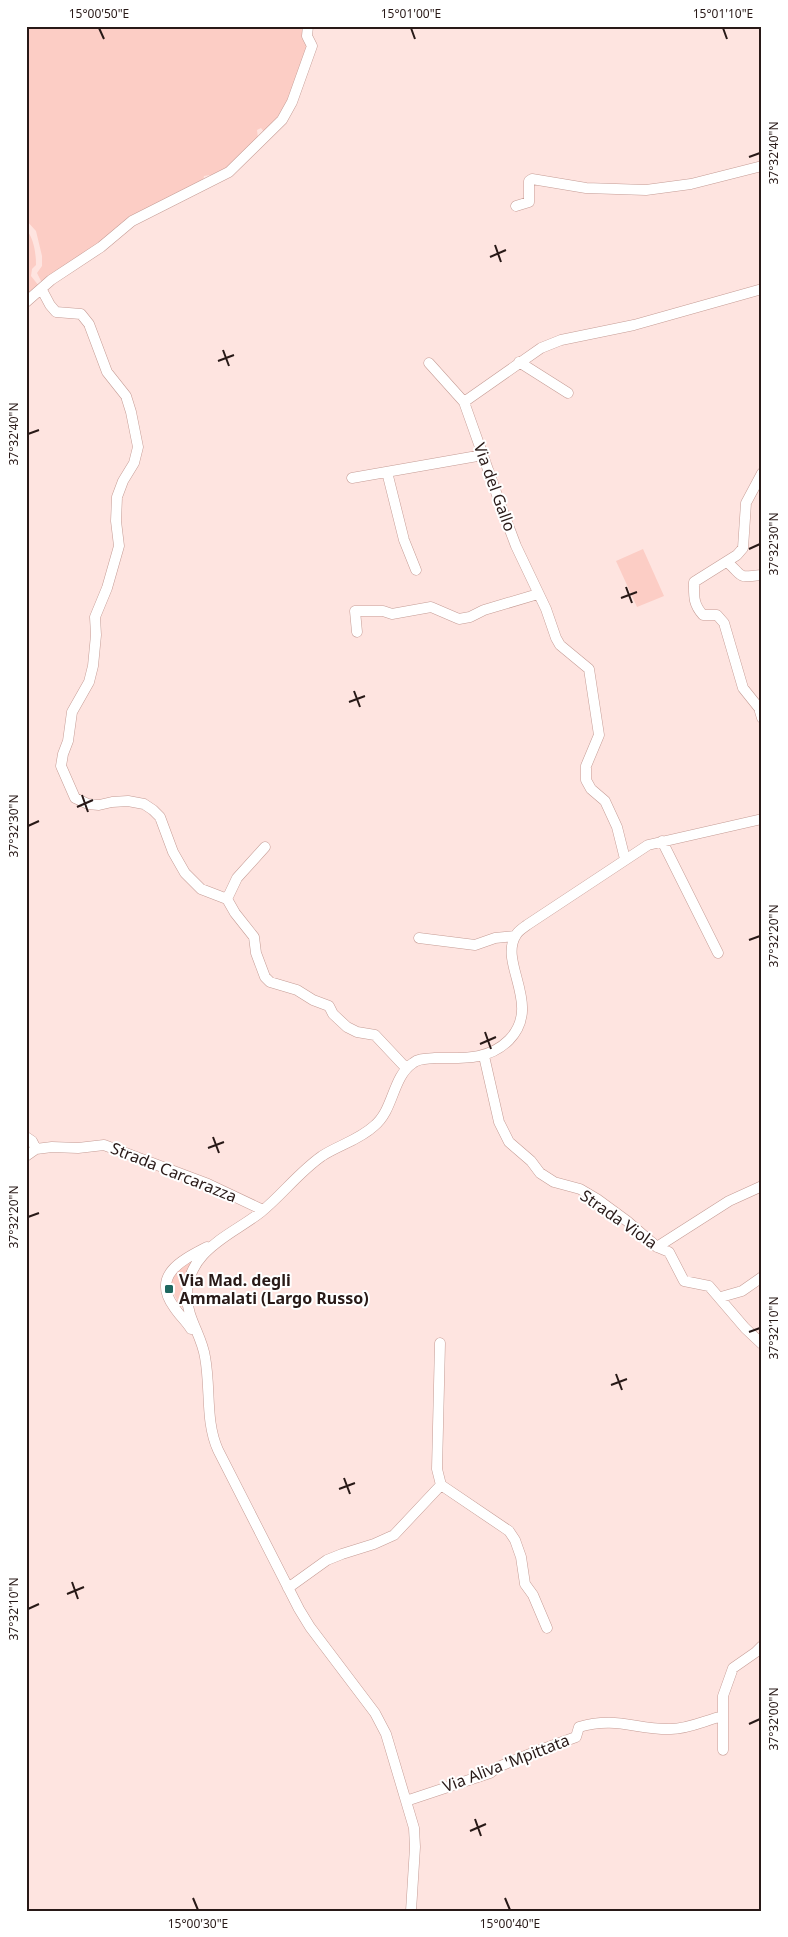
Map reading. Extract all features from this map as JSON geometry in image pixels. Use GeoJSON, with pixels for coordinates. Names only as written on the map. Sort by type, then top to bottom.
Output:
{"type":"FeatureCollection","features":[{"type":"Feature","properties":{"kind":"street"},"geometry":{"type":"LineString","coordinates":[[26,302],[42,290],[51,280],[101,247],[132,221],[229,172],[282,120],[292,102],[312,46],[307,36],[308,26]]}},
{"type":"Feature","properties":{"kind":"street"},"geometry":{"type":"LineString","coordinates":[[516,206],[529,202],[528,185],[532,179],[586,188],[646,190],[691,184],[762,166]]}},
{"type":"Feature","properties":{"kind":"street"},"geometry":{"type":"LineString","coordinates":[[430,363],[464,402],[519,362],[541,348],[561,340],[634,325],[762,289]]}},
{"type":"Feature","properties":{"kind":"street"},"geometry":{"type":"LineString","coordinates":[[42,290],[56,312],[81,314],[89,324],[107,372],[126,396],[132,412],[138,447],[134,463],[123,481],[118,497],[116,522],[119,546],[107,588],[95,617],[96,635],[93,666],[89,682],[72,712],[68,741],[63,754],[61,766],[75,798],[88,804],[99,805],[112,802],[144,804],[154,810],[160,817],[173,852],[184,873],[201,889],[227,899],[235,913],[254,937],[256,954],[265,977],[270,982],[297,990],[313,1000],[329,1006],[340,1022],[357,1032],[375,1035],[406,1068]]}},
{"type":"Feature","properties":{"kind":"street"},"geometry":{"type":"LineString","coordinates":[[519,362],[568,392]]}},
{"type":"Feature","properties":{"kind":"street","name":"Via del Gallo"},"geometry":{"type":"LineString","coordinates":[[464,402],[516,546],[560,645],[589,668],[599,735],[586,766],[586,780],[591,789],[605,801],[617,827],[625,859]]}},
{"type":"Feature","properties":{"kind":"street"},"geometry":{"type":"LineString","coordinates":[[352,478],[483,455]]}},
{"type":"Feature","properties":{"kind":"street"},"geometry":{"type":"LineString","coordinates":[[387,472],[404,540],[416,570]]}},
{"type":"Feature","properties":{"kind":"street"},"geometry":{"type":"LineString","coordinates":[[762,472],[746,503],[742,548],[737,555],[694,582],[695,607],[703,615],[717,616],[724,623],[743,688],[759,708],[762,718]]}},
{"type":"Feature","properties":{"kind":"street"},"geometry":{"type":"LineString","coordinates":[[727,562],[743,577],[762,576]]}},
{"type":"Feature","properties":{"kind":"street"},"geometry":{"type":"LineString","coordinates":[[357,632],[354,611],[383,611],[392,614],[431,607],[459,619],[538,594]]}},
{"type":"Feature","properties":{"kind":"street"},"geometry":{"type":"LineString","coordinates":[[419,938],[475,944],[495,938],[515,936],[527,925],[648,845],[762,819]]}},
{"type":"Feature","properties":{"kind":"street"},"geometry":{"type":"LineString","coordinates":[[662,841],[718,953]]}},
{"type":"Feature","properties":{"kind":"street"},"geometry":{"type":"LineString","coordinates":[[227,899],[237,878],[265,847]]}},
{"type":"Feature","properties":{"kind":"street"},"geometry":{"type":"LineString","coordinates":[[199,1340],[174,1307],[166,1288],[169,1273],[177,1264],[239,1229],[263,1210],[320,1157],[376,1126],[383,1118],[406,1068],[420,1060],[484,1056],[510,1039],[516,1030],[522,1013],[521,994],[512,952],[515,936]]}},
{"type":"Feature","properties":{"kind":"street","name":"Strada Viola"},"geometry":{"type":"LineString","coordinates":[[484,1056],[499,1122],[509,1142],[531,1161],[540,1173],[554,1182],[580,1190],[596,1199],[627,1221],[657,1248],[669,1252],[684,1280],[709,1286],[745,1328],[762,1344]]}},
{"type":"Feature","properties":{"kind":"street"},"geometry":{"type":"LineString","coordinates":[[26,1137],[32,1141],[36,1149],[26,1156]]}},
{"type":"Feature","properties":{"kind":"street","name":"Strada Carcarazza"},"geometry":{"type":"LineString","coordinates":[[36,1149],[52,1147],[78,1148],[104,1144],[208,1184],[263,1210]]}},
{"type":"Feature","properties":{"kind":"street"},"geometry":{"type":"LineString","coordinates":[[657,1248],[729,1201],[762,1186]]}},
{"type":"Feature","properties":{"kind":"street"},"geometry":{"type":"LineString","coordinates":[[221,1240],[204,1254],[195,1266],[188,1286],[188,1308],[205,1354],[207,1365],[210,1427],[214,1442],[288,1588],[310,1627],[375,1713],[381,1724],[412,1818],[415,1835],[411,1911]]}},
{"type":"Feature","properties":{"kind":"street"},"geometry":{"type":"LineString","coordinates":[[721,1298],[750,1286],[762,1277]]}},
{"type":"Feature","properties":{"kind":"street"},"geometry":{"type":"LineString","coordinates":[[440,1343],[437,1469],[442,1485],[509,1531],[515,1540],[521,1557],[525,1584],[533,1595],[547,1628]]}},
{"type":"Feature","properties":{"kind":"street"},"geometry":{"type":"LineString","coordinates":[[288,1588],[327,1560],[394,1535],[442,1485]]}},
{"type":"Feature","properties":{"kind":"street"},"geometry":{"type":"LineString","coordinates":[[723,1750],[722,1696],[734,1668],[762,1646]]}},
{"type":"Feature","properties":{"kind":"street","name":"Via Aliva 'Mpittata"},"geometry":{"type":"LineString","coordinates":[[406,1801],[490,1773],[498,1767],[576,1736],[579,1727],[596,1722],[617,1722],[670,1729],[683,1728],[723,1716]]}},
{"type":"Feature","properties":{"kind":"shaded area"},"geometry":{"type":"Polygon","coordinates":[[[26,26],[304,26],[308,44],[287,105],[265,133],[261,128],[257,130],[258,138],[227,170],[211,178],[210,175],[204,176],[203,181],[99,245],[42,283],[37,273],[42,266],[42,256],[36,231],[26,220],[26,26]]]}},
{"type":"Feature","properties":{"kind":"shaded area"},"geometry":{"type":"Polygon","coordinates":[[[26,229],[33,242],[36,256],[36,265],[32,269],[31,276],[39,286],[26,298],[26,229]]]}},
{"type":"Feature","properties":{"kind":"shaded area"},"geometry":{"type":"Polygon","coordinates":[[[643,549],[664,596],[637,607],[616,561],[643,549]]]}},
{"type":"Feature","properties":{"kind":"shaded area"},"geometry":{"type":"Polygon","coordinates":[[[192,1259],[194,1260],[183,1306],[180,1307],[170,1285],[175,1272],[192,1259]]]}},
{"type":"Feature","properties":{"kind":"place","name":"Via Mad. degli Ammalati (Largo Russo)"},"geometry":{"type":"Point","coordinates":[169,1289]}}]}
